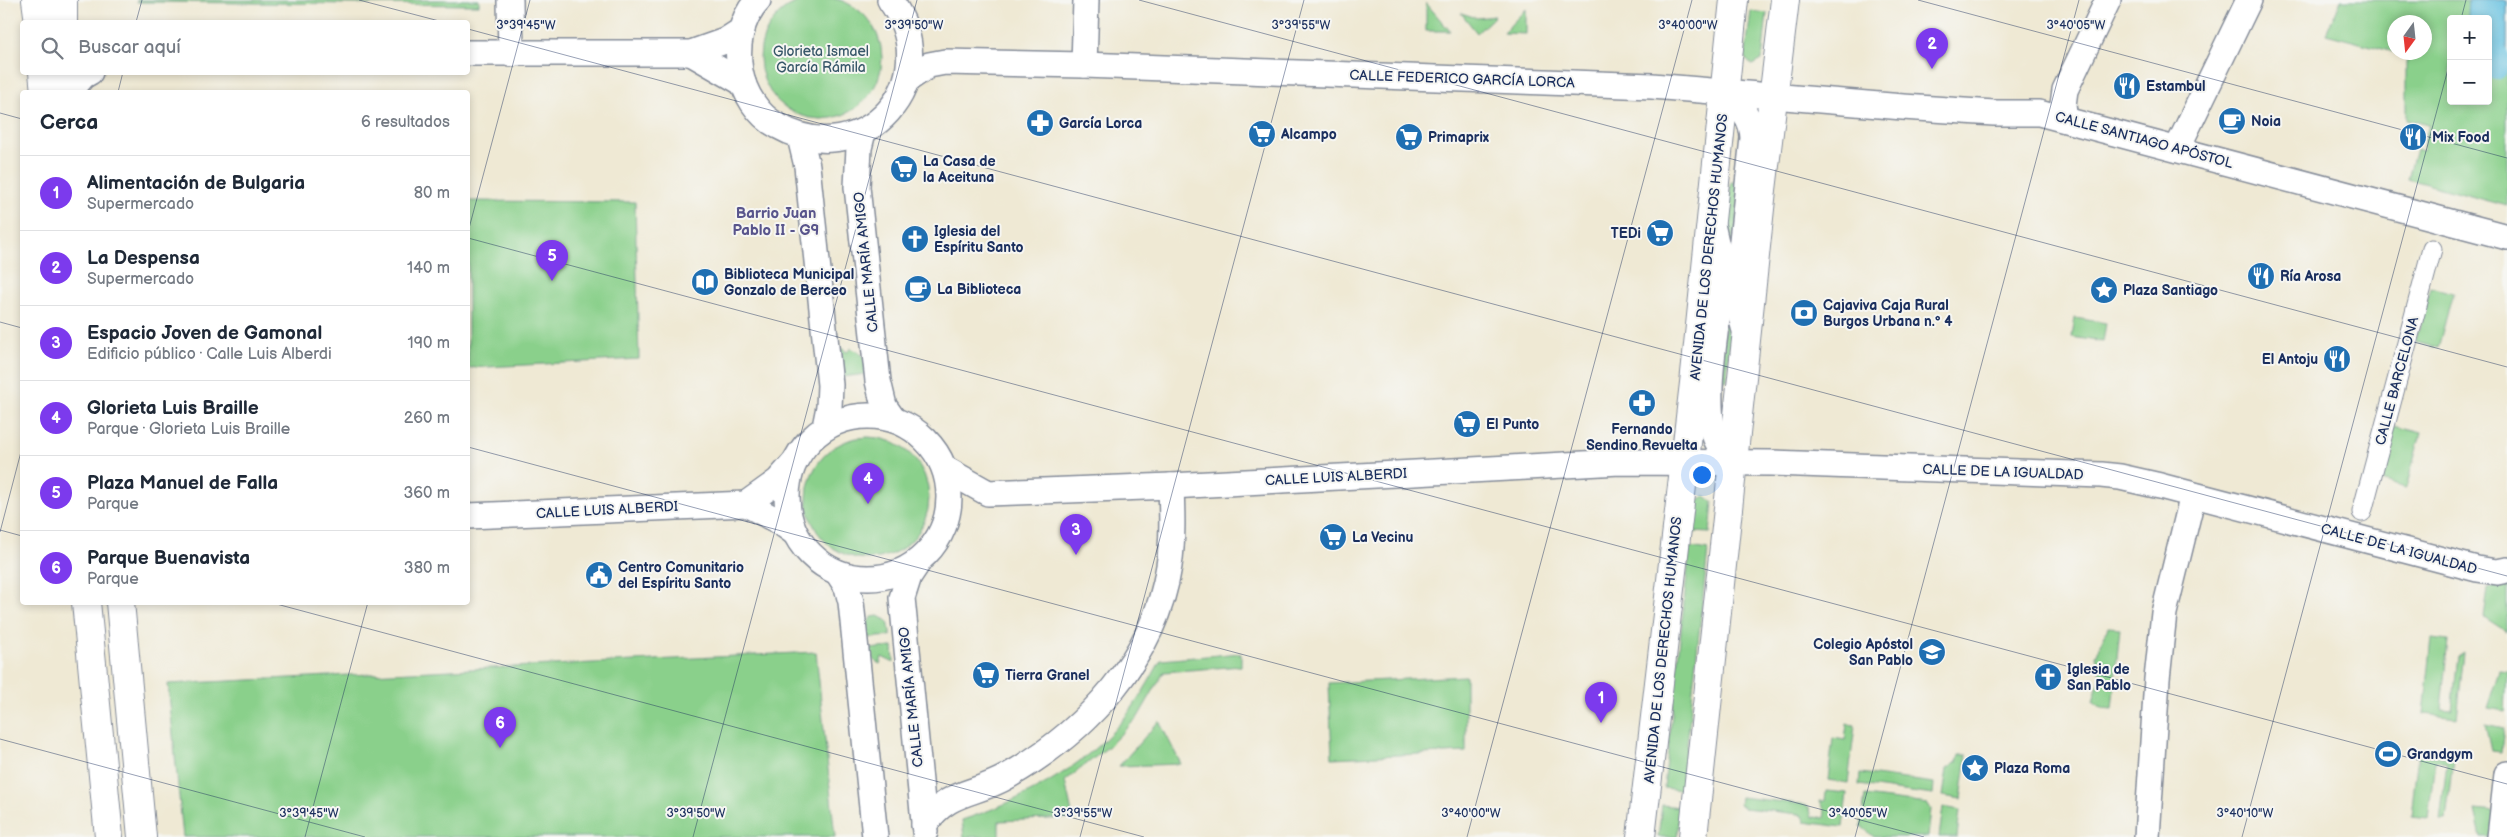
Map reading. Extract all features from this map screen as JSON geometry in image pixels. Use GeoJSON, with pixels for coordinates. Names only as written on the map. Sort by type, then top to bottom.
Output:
{"type":"FeatureCollection","features":[{"type":"Feature","properties":{"kind":"street"},"geometry":{"type":"LineString","coordinates":[[36,0],[38,20]]}},
{"type":"Feature","properties":{"kind":"street"},"geometry":{"type":"LineString","coordinates":[[50,0],[52,13],[56,20]]}},
{"type":"Feature","properties":{"kind":"street"},"geometry":{"type":"LineString","coordinates":[[63,0],[63,20]]}},
{"type":"Feature","properties":{"kind":"street"},"geometry":{"type":"LineString","coordinates":[[510,0],[511,54]]}},
{"type":"Feature","properties":{"kind":"street"},"geometry":{"type":"LineString","coordinates":[[758,0],[742,30],[738,60],[743,83],[749,96],[764,117],[773,124],[800,137],[818,140],[840,139],[863,132],[877,123],[893,106],[907,80],[910,61],[907,30]]}},
{"type":"Feature","properties":{"kind":"street"},"geometry":{"type":"LineString","coordinates":[[890,0],[900,14],[907,30],[921,46],[945,62]]}},
{"type":"Feature","properties":{"kind":"street"},"geometry":{"type":"LineString","coordinates":[[1084,65],[1086,0]]}},
{"type":"Feature","properties":{"kind":"street","name":"AVENIDA DE LOS DERECHOS HUMANOS"},"geometry":{"type":"LineString","coordinates":[[1641,837],[1712,224],[1734,0]]}},
{"type":"Feature","properties":{"kind":"street"},"geometry":{"type":"LineString","coordinates":[[1693,837],[1746,334],[1785,0]]}},
{"type":"Feature","properties":{"kind":"street"},"geometry":{"type":"LineString","coordinates":[[2065,119],[2063,105],[2066,90],[2108,0]]}},
{"type":"Feature","properties":{"kind":"street"},"geometry":{"type":"LineString","coordinates":[[2178,149],[2248,0]]}},
{"type":"Feature","properties":{"kind":"street"},"geometry":{"type":"LineString","coordinates":[[470,53],[691,54],[725,41],[742,30]]}},
{"type":"Feature","properties":{"kind":"street"},"geometry":{"type":"LineString","coordinates":[[691,54],[743,83]]}},
{"type":"Feature","properties":{"kind":"street","name":"CALLE FEDERICO GARCÍA LORCA"},"geometry":{"type":"LineString","coordinates":[[907,80],[929,65],[945,62],[1084,65],[1632,86],[1725,92]]}},
{"type":"Feature","properties":{"kind":"street"},"geometry":{"type":"LineString","coordinates":[[43,75],[45,90]]}},
{"type":"Feature","properties":{"kind":"street"},"geometry":{"type":"LineString","coordinates":[[66,75],[69,90]]}},
{"type":"Feature","properties":{"kind":"street"},"geometry":{"type":"LineString","coordinates":[[71,90],[85,75]]}},
{"type":"Feature","properties":{"kind":"street"},"geometry":{"type":"LineString","coordinates":[[1725,92],[1773,97]]}},
{"type":"Feature","properties":{"kind":"street"},"geometry":{"type":"LineString","coordinates":[[1725,92],[1747,112],[1754,138],[1737,287],[1738,306],[1746,334]]}},
{"type":"Feature","properties":{"kind":"street","name":"CALLE SANTIAGO APÓSTOL"},"geometry":{"type":"LineString","coordinates":[[1773,97],[1994,113],[2039,113],[2507,237]]}},
{"type":"Feature","properties":{"kind":"street","name":"CALLE MARÍA AMIGO"},"geometry":{"type":"LineString","coordinates":[[863,132],[857,167],[858,197],[878,381],[884,406],[893,419]]}},
{"type":"Feature","properties":{"kind":"street"},"geometry":{"type":"LineString","coordinates":[[800,137],[807,166],[830,385],[829,407],[825,427]]}},
{"type":"Feature","properties":{"kind":"street"},"geometry":{"type":"LineString","coordinates":[[1712,224],[1720,260],[1722,280],[1710,412],[1716,440],[1723,452],[1734,462]]}},
{"type":"Feature","properties":{"kind":"street","name":"CALLE BARCELONA"},"geometry":{"type":"LineString","coordinates":[[2362,512],[2432,249]]}},
{"type":"Feature","properties":{"kind":"street"},"geometry":{"type":"LineString","coordinates":[[746,504],[778,481],[796,461],[814,435],[825,427],[855,417],[872,416],[893,419],[922,437],[933,449],[947,470],[952,493],[946,523],[937,542],[919,561],[905,570],[888,576],[854,577],[838,573],[814,557],[794,532],[787,513],[786,497],[788,481],[796,461]]}},
{"type":"Feature","properties":{"kind":"street"},"geometry":{"type":"LineString","coordinates":[[1684,462],[1734,462]]}},
{"type":"Feature","properties":{"kind":"street","name":"CALLE LUIS ALBERDI"},"geometry":{"type":"LineString","coordinates":[[946,523],[966,506],[988,493],[1171,486],[1608,463],[1684,462]]}},
{"type":"Feature","properties":{"kind":"street","name":"CALLE DE LA IGUALDAD"},"geometry":{"type":"LineString","coordinates":[[1734,462],[2120,477],[2477,570],[2497,572],[2507,570]]}},
{"type":"Feature","properties":{"kind":"street"},"geometry":{"type":"LineString","coordinates":[[947,470],[988,493]]}},
{"type":"Feature","properties":{"kind":"street"},"geometry":{"type":"LineString","coordinates":[[925,831],[944,803],[958,795],[996,783],[1067,737],[1099,705],[1127,670],[1141,647],[1152,622],[1169,568],[1172,536],[1171,486]]}},
{"type":"Feature","properties":{"kind":"street"},"geometry":{"type":"LineString","coordinates":[[2147,837],[2156,688],[2164,613],[2193,495]]}},
{"type":"Feature","properties":{"kind":"street","name":"CALLE LUIS ALBERDI"},"geometry":{"type":"LineString","coordinates":[[470,516],[746,504],[774,518],[794,532]]}},
{"type":"Feature","properties":{"kind":"street","name":"CALLE MARÍA AMIGO"},"geometry":{"type":"LineString","coordinates":[[919,561],[909,576],[902,598],[925,831]]}},
{"type":"Feature","properties":{"kind":"street"},"geometry":{"type":"LineString","coordinates":[[838,573],[847,587],[851,602],[875,837]]}},
{"type":"Feature","properties":{"kind":"street"},"geometry":{"type":"LineString","coordinates":[[86,605],[109,837]]}},
{"type":"Feature","properties":{"kind":"street"},"geometry":{"type":"LineString","coordinates":[[122,607],[129,707],[142,837]]}},
{"type":"Feature","properties":{"kind":"street"},"geometry":{"type":"LineString","coordinates":[[97,710],[129,707]]}},
{"type":"Feature","properties":{"kind":"street"},"geometry":{"type":"LineString","coordinates":[[919,772],[931,783],[958,795]]}},
{"type":"Feature","properties":{"kind":"street"},"geometry":{"type":"LineString","coordinates":[[2500,837],[2507,774]]}},
{"type":"Feature","properties":{"kind":"green space","name":"Glorieta Ismael García Rámila"},"geometry":{"type":"Polygon","coordinates":[[[806,-1],[836,-1],[855,7],[872,24],[881,46],[881,70],[872,92],[855,109],[833,118],[809,118],[787,109],[770,92],[761,70],[761,46],[770,24],[787,7],[806,-1]]]}},
{"type":"Feature","properties":{"kind":"green space"},"geometry":{"type":"Polygon","coordinates":[[[137,0],[479,0],[479,5],[137,2],[137,0]]]}},
{"type":"Feature","properties":{"kind":"green space"},"geometry":{"type":"Polygon","coordinates":[[[2341,0],[2507,0],[2507,206],[2408,179],[2416,149],[2422,151],[2429,125],[2406,119],[2406,60],[2432,60],[2432,15],[2387,15],[2387,50],[2326,34],[2341,0]]]}},
{"type":"Feature","properties":{"kind":"green space"},"geometry":{"type":"Polygon","coordinates":[[[1426,3],[1450,31],[1426,31],[1426,3]]]}},
{"type":"Feature","properties":{"kind":"green space"},"geometry":{"type":"Polygon","coordinates":[[[1526,9],[1526,34],[1503,33],[1526,9]]]}},
{"type":"Feature","properties":{"kind":"green space"},"geometry":{"type":"Polygon","coordinates":[[[1751,11],[1767,13],[1762,60],[1753,65],[1745,59],[1751,11]]]}},
{"type":"Feature","properties":{"kind":"green space"},"geometry":{"type":"Polygon","coordinates":[[[1461,13],[1477,18],[1495,16],[1477,33],[1461,13]]]}},
{"type":"Feature","properties":{"kind":"green space"},"geometry":{"type":"Polygon","coordinates":[[[1731,182],[1740,183],[1727,380],[1720,380],[1729,258],[1727,221],[1731,182]]]}},
{"type":"Feature","properties":{"kind":"green space"},"geometry":{"type":"Polygon","coordinates":[[[470,201],[635,202],[639,359],[470,368],[470,201]]]}},
{"type":"Feature","properties":{"kind":"green space"},"geometry":{"type":"Polygon","coordinates":[[[2431,287],[2453,293],[2438,348],[2415,342],[2431,287]]]}},
{"type":"Feature","properties":{"kind":"green space"},"geometry":{"type":"Polygon","coordinates":[[[2075,318],[2106,323],[2103,342],[2072,337],[2075,318]]]}},
{"type":"Feature","properties":{"kind":"green space"},"geometry":{"type":"Polygon","coordinates":[[[839,346],[847,352],[851,348],[864,356],[866,374],[842,377],[839,346]]]}},
{"type":"Feature","properties":{"kind":"green space"},"geometry":{"type":"Polygon","coordinates":[[[2394,426],[2421,433],[2406,488],[2380,481],[2394,426]]]}},
{"type":"Feature","properties":{"kind":"green space"},"geometry":{"type":"Polygon","coordinates":[[[868,437],[880,438],[891,442],[902,447],[911,455],[919,464],[924,475],[928,486],[928,510],[924,521],[919,532],[911,541],[902,549],[891,554],[880,558],[868,559],[856,558],[845,554],[834,549],[825,541],[817,532],[812,521],[808,510],[807,498],[808,486],[812,475],[817,464],[825,455],[834,447],[845,442],[856,438],[868,437]]]}},
{"type":"Feature","properties":{"kind":"green space"},"geometry":{"type":"Polygon","coordinates":[[[1705,496],[1713,502],[1710,533],[1693,532],[1696,501],[1705,496]]]}},
{"type":"Feature","properties":{"kind":"green space"},"geometry":{"type":"Polygon","coordinates":[[[1690,547],[1708,550],[1682,790],[1664,788],[1690,547]]]}},
{"type":"Feature","properties":{"kind":"green space"},"geometry":{"type":"Polygon","coordinates":[[[2507,582],[2507,632],[2484,617],[2488,588],[2507,582]]]}},
{"type":"Feature","properties":{"kind":"green space"},"geometry":{"type":"Polygon","coordinates":[[[878,616],[888,621],[891,636],[866,638],[866,624],[872,617],[878,616]]]}},
{"type":"Feature","properties":{"kind":"green space"},"geometry":{"type":"Polygon","coordinates":[[[2108,627],[2120,628],[2112,709],[2102,708],[2093,701],[2101,674],[2096,656],[2108,627]]]}},
{"type":"Feature","properties":{"kind":"green space"},"geometry":{"type":"Polygon","coordinates":[[[2432,638],[2448,640],[2441,709],[2452,710],[2458,656],[2464,652],[2457,718],[2424,714],[2432,638]]]}},
{"type":"Feature","properties":{"kind":"green space"},"geometry":{"type":"Polygon","coordinates":[[[893,647],[894,663],[882,657],[880,664],[868,657],[867,649],[893,647]]]}},
{"type":"Feature","properties":{"kind":"green space"},"geometry":{"type":"Polygon","coordinates":[[[816,652],[835,837],[183,837],[168,684],[816,652]]]}},
{"type":"Feature","properties":{"kind":"green space"},"geometry":{"type":"Polygon","coordinates":[[[1241,653],[1241,666],[1164,672],[1138,717],[1108,747],[1065,781],[1073,818],[999,821],[999,837],[964,837],[962,820],[1028,793],[1069,768],[1106,738],[1133,706],[1161,660],[1241,653]]]}},
{"type":"Feature","properties":{"kind":"green space"},"geometry":{"type":"Polygon","coordinates":[[[2499,671],[2507,672],[2505,711],[2487,708],[2499,671]]]}},
{"type":"Feature","properties":{"kind":"green space"},"geometry":{"type":"Polygon","coordinates":[[[1466,676],[1466,752],[1332,758],[1329,683],[1466,676]]]}},
{"type":"Feature","properties":{"kind":"green space"},"geometry":{"type":"Polygon","coordinates":[[[1159,721],[1181,764],[1119,766],[1159,721]]]}},
{"type":"Feature","properties":{"kind":"green space"},"geometry":{"type":"Polygon","coordinates":[[[1847,724],[1855,725],[1848,783],[1828,780],[1833,738],[1845,740],[1847,724]]]}},
{"type":"Feature","properties":{"kind":"green space"},"geometry":{"type":"Polygon","coordinates":[[[2485,724],[2504,728],[2501,752],[2491,751],[2485,724]]]}},
{"type":"Feature","properties":{"kind":"green space"},"geometry":{"type":"Polygon","coordinates":[[[2418,754],[2453,758],[2446,820],[2440,820],[2447,763],[2435,761],[2428,818],[2411,816],[2418,754]]]}},
{"type":"Feature","properties":{"kind":"green space"},"geometry":{"type":"Polygon","coordinates":[[[1959,755],[1967,755],[1961,799],[1943,796],[1947,769],[1957,762],[1959,755]]]}},
{"type":"Feature","properties":{"kind":"green space"},"geometry":{"type":"Polygon","coordinates":[[[1860,773],[1934,783],[1933,795],[1859,785],[1860,773]]]}},
{"type":"Feature","properties":{"kind":"green space"},"geometry":{"type":"Polygon","coordinates":[[[1826,791],[1847,793],[1843,827],[1804,822],[1803,817],[1799,814],[1744,808],[1739,804],[1740,797],[1801,804],[1809,807],[1812,817],[1824,818],[1825,811],[1820,801],[1825,801],[1826,791]]]}},
{"type":"Feature","properties":{"kind":"green space"},"geometry":{"type":"Polygon","coordinates":[[[1865,796],[1928,804],[1931,809],[1928,837],[1874,837],[1861,826],[1865,796]]]}},
{"type":"Feature","properties":{"kind":"green space"},"geometry":{"type":"Polygon","coordinates":[[[1662,805],[1680,807],[1677,837],[1658,837],[1662,805]]]}},
{"type":"Feature","properties":{"kind":"green space"},"geometry":{"type":"Polygon","coordinates":[[[1943,807],[1960,810],[1957,837],[1939,837],[1943,807]]]}},
{"type":"Feature","properties":{"kind":"green space"},"geometry":{"type":"Polygon","coordinates":[[[2475,810],[2495,812],[2492,837],[2481,837],[2475,810]]]}},
{"type":"Feature","properties":{"kind":"water"},"geometry":{"type":"Polygon","coordinates":[[[2469,0],[2507,0],[2507,58],[2492,54],[2492,15],[2468,15],[2469,0]]]}},
{"type":"Feature","properties":{"kind":"waterway"},"geometry":{"type":"LineString","coordinates":[[2496,69],[2499,56]]}},
{"type":"Feature","properties":{"kind":"place","name":"La Despensa"},"geometry":{"type":"Point","coordinates":[1932,69]}},
{"type":"Feature","properties":{"kind":"place","name":"Estambul"},"geometry":{"type":"Point","coordinates":[2127,86]}},
{"type":"Feature","properties":{"kind":"place","name":"Noia"},"geometry":{"type":"Point","coordinates":[2232,121]}},
{"type":"Feature","properties":{"kind":"place","name":"García Lorca"},"geometry":{"type":"Point","coordinates":[1040,123]}},
{"type":"Feature","properties":{"kind":"place","name":"Alcampo"},"geometry":{"type":"Point","coordinates":[1262,134]}},
{"type":"Feature","properties":{"kind":"place","name":"Primaprix"},"geometry":{"type":"Point","coordinates":[1409,137]}},
{"type":"Feature","properties":{"kind":"place","name":"Mix Food"},"geometry":{"type":"Point","coordinates":[2413,137]}},
{"type":"Feature","properties":{"kind":"place","name":"La Casa de la Aceituna"},"geometry":{"type":"Point","coordinates":[904,169]}},
{"type":"Feature","properties":{"kind":"place","name":"TEDi"},"geometry":{"type":"Point","coordinates":[1660,233]}},
{"type":"Feature","properties":{"kind":"place","name":"Iglesia del Espíritu Santo"},"geometry":{"type":"Point","coordinates":[915,239]}},
{"type":"Feature","properties":{"kind":"place","name":"Ría Arosa"},"geometry":{"type":"Point","coordinates":[2261,276]}},
{"type":"Feature","properties":{"kind":"place","name":"Plaza Manuel de Falla"},"geometry":{"type":"Point","coordinates":[552,281]}},
{"type":"Feature","properties":{"kind":"place","name":"Biblioteca Municipal Gonzalo de Berceo"},"geometry":{"type":"Point","coordinates":[705,282]}},
{"type":"Feature","properties":{"kind":"place","name":"La Biblioteca"},"geometry":{"type":"Point","coordinates":[918,289]}},
{"type":"Feature","properties":{"kind":"place","name":"Plaza Santiago"},"geometry":{"type":"Point","coordinates":[2104,290]}},
{"type":"Feature","properties":{"kind":"place","name":"Cajaviva Caja Rural Burgos Urbana n.º 4"},"geometry":{"type":"Point","coordinates":[1804,313]}},
{"type":"Feature","properties":{"kind":"place","name":"El Antoju"},"geometry":{"type":"Point","coordinates":[2337,359]}},
{"type":"Feature","properties":{"kind":"place","name":"Fernando Sendino Revuelta"},"geometry":{"type":"Point","coordinates":[1642,403]}},
{"type":"Feature","properties":{"kind":"place","name":"El Punto"},"geometry":{"type":"Point","coordinates":[1467,424]}},
{"type":"Feature","properties":{"kind":"place","name":"Glorieta Luis Braille"},"geometry":{"type":"Point","coordinates":[868,504]}},
{"type":"Feature","properties":{"kind":"place","name":"La Vecinu"},"geometry":{"type":"Point","coordinates":[1333,537]}},
{"type":"Feature","properties":{"kind":"place","name":"Espacio Joven de Gamonal"},"geometry":{"type":"Point","coordinates":[1076,555]}},
{"type":"Feature","properties":{"kind":"place","name":"Centro Comunitario del Espíritu Santo"},"geometry":{"type":"Point","coordinates":[599,575]}},
{"type":"Feature","properties":{"kind":"place","name":"Colegio Apóstol San Pablo"},"geometry":{"type":"Point","coordinates":[1932,652]}},
{"type":"Feature","properties":{"kind":"place","name":"Tierra Granel"},"geometry":{"type":"Point","coordinates":[986,675]}},
{"type":"Feature","properties":{"kind":"place","name":"Iglesia de San Pablo"},"geometry":{"type":"Point","coordinates":[2048,677]}},
{"type":"Feature","properties":{"kind":"place","name":"Alimentación de Bulgaria"},"geometry":{"type":"Point","coordinates":[1601,723]}},
{"type":"Feature","properties":{"kind":"place","name":"Parque Buenavista"},"geometry":{"type":"Point","coordinates":[500,748]}},
{"type":"Feature","properties":{"kind":"place","name":"Grandgym"},"geometry":{"type":"Point","coordinates":[2388,754]}},
{"type":"Feature","properties":{"kind":"place","name":"Plaza Roma"},"geometry":{"type":"Point","coordinates":[1975,768]}},
{"type":"Feature","properties":{"kind":"district","name":"Barrio Juan Pablo II - G9"},"geometry":{"type":"Point","coordinates":[776,222]}}]}
